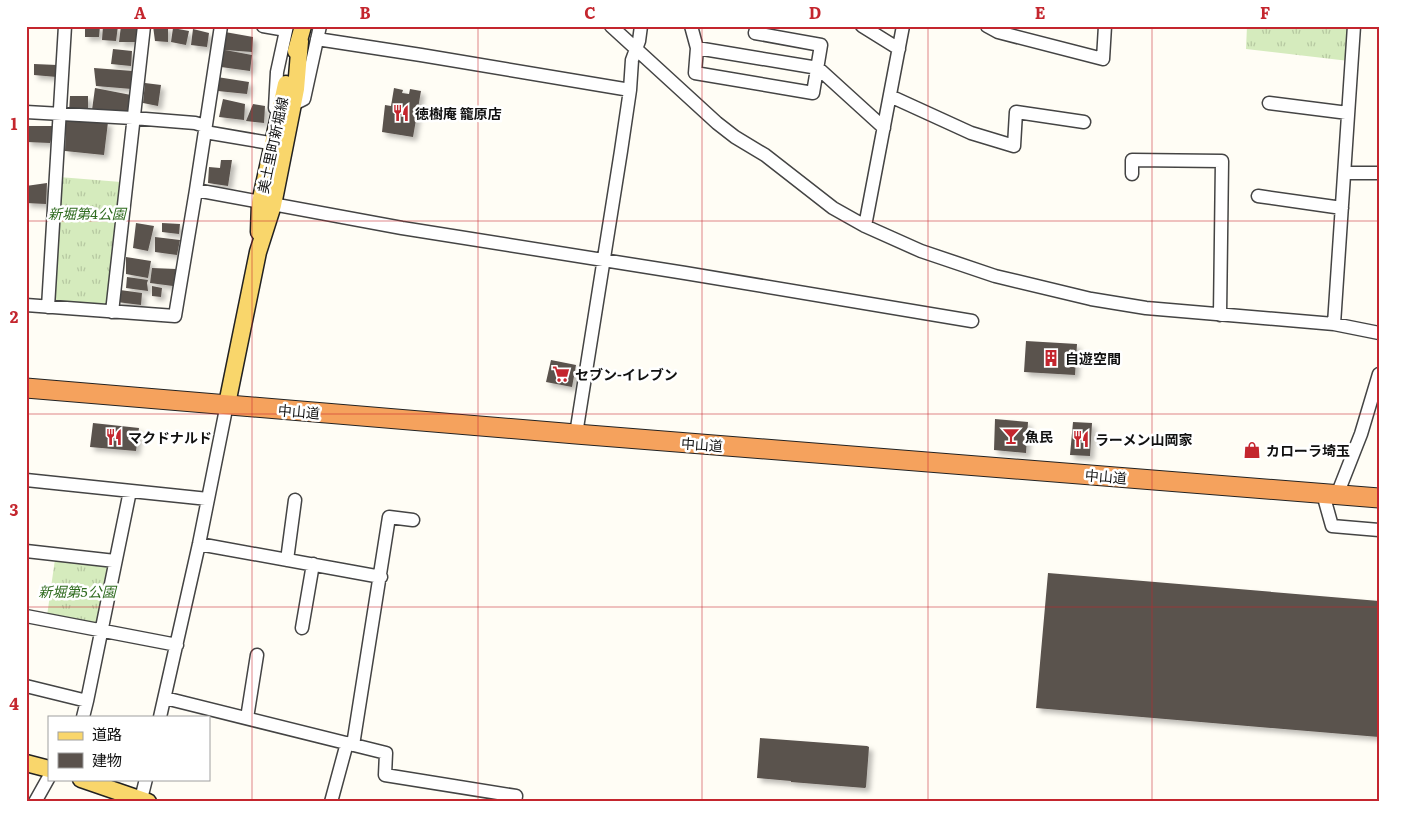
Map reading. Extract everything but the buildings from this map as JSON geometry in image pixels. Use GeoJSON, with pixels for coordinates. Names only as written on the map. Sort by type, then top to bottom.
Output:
{"type":"FeatureCollection","features":[{"type":"Feature","properties":{"kind":"highway","name":"中山道"},"geometry":{"type":"LineString","coordinates":[[26,388],[1379,498]]}},
{"type":"Feature","properties":{"kind":"main road","name":"美土里町新堀線"},"geometry":{"type":"LineString","coordinates":[[227,404],[287,104],[296,89],[301,34]]}},
{"type":"Feature","properties":{"kind":"main road"},"geometry":{"type":"LineString","coordinates":[[26,763],[48,769]]}},
{"type":"Feature","properties":{"kind":"main road"},"geometry":{"type":"LineString","coordinates":[[84,780],[143,801]]}},
{"type":"Feature","properties":{"kind":"street"},"geometry":{"type":"LineString","coordinates":[[48,307],[65,26]]}},
{"type":"Feature","properties":{"kind":"street"},"geometry":{"type":"LineString","coordinates":[[112,312],[144,26]]}},
{"type":"Feature","properties":{"kind":"street"},"geometry":{"type":"LineString","coordinates":[[26,305],[175,316],[221,26]]}},
{"type":"Feature","properties":{"kind":"street"},"geometry":{"type":"LineString","coordinates":[[26,112],[195,123],[205,129],[279,145],[277,72],[287,28],[263,26]]}},
{"type":"Feature","properties":{"kind":"street"},"geometry":{"type":"LineString","coordinates":[[610,26],[728,131],[765,155],[832,208],[865,226],[921,251],[995,276],[1092,299],[1146,308],[1334,324],[1379,333]]}},
{"type":"Feature","properties":{"kind":"street"},"geometry":{"type":"LineString","coordinates":[[576,434],[630,90],[632,60],[641,26]]}},
{"type":"Feature","properties":{"kind":"street"},"geometry":{"type":"LineString","coordinates":[[691,26],[697,48],[695,73],[813,93],[820,45],[755,32],[757,26]]}},
{"type":"Feature","properties":{"kind":"street"},"geometry":{"type":"LineString","coordinates":[[862,26],[899,49]]}},
{"type":"Feature","properties":{"kind":"street"},"geometry":{"type":"LineString","coordinates":[[865,226],[903,26]]}},
{"type":"Feature","properties":{"kind":"street"},"geometry":{"type":"LineString","coordinates":[[987,26],[998,32],[1103,59],[1105,26]]}},
{"type":"Feature","properties":{"kind":"street"},"geometry":{"type":"LineString","coordinates":[[1334,324],[1354,26]]}},
{"type":"Feature","properties":{"kind":"street"},"geometry":{"type":"LineString","coordinates":[[287,104],[304,99],[318,33],[421,55],[630,90]]}},
{"type":"Feature","properties":{"kind":"street"},"geometry":{"type":"LineString","coordinates":[[697,48],[818,68],[884,128]]}},
{"type":"Feature","properties":{"kind":"street"},"geometry":{"type":"LineString","coordinates":[[890,96],[971,133],[1014,146],[1016,112],[1084,122]]}},
{"type":"Feature","properties":{"kind":"street"},"geometry":{"type":"LineString","coordinates":[[1269,103],[1348,113]]}},
{"type":"Feature","properties":{"kind":"street"},"geometry":{"type":"LineString","coordinates":[[1132,174],[1132,160],[1222,162],[1220,314]]}},
{"type":"Feature","properties":{"kind":"street"},"geometry":{"type":"LineString","coordinates":[[1344,173],[1379,173]]}},
{"type":"Feature","properties":{"kind":"street"},"geometry":{"type":"LineString","coordinates":[[196,190],[266,204],[972,321]]}},
{"type":"Feature","properties":{"kind":"street"},"geometry":{"type":"LineString","coordinates":[[1258,196],[1342,208]]}},
{"type":"Feature","properties":{"kind":"street"},"geometry":{"type":"LineString","coordinates":[[1379,374],[1360,434],[1330,495],[1332,526],[1379,530]]}},
{"type":"Feature","properties":{"kind":"street"},"geometry":{"type":"LineString","coordinates":[[160,716],[199,544],[227,404]]}},
{"type":"Feature","properties":{"kind":"street"},"geometry":{"type":"LineString","coordinates":[[26,480],[208,499]]}},
{"type":"Feature","properties":{"kind":"street"},"geometry":{"type":"LineString","coordinates":[[83,716],[130,491]]}},
{"type":"Feature","properties":{"kind":"street"},"geometry":{"type":"LineString","coordinates":[[287,560],[296,500]]}},
{"type":"Feature","properties":{"kind":"street"},"geometry":{"type":"LineString","coordinates":[[331,802],[350,744],[381,576],[389,517],[413,520]]}},
{"type":"Feature","properties":{"kind":"street"},"geometry":{"type":"LineString","coordinates":[[199,544],[381,576]]}},
{"type":"Feature","properties":{"kind":"street"},"geometry":{"type":"LineString","coordinates":[[26,551],[115,561]]}},
{"type":"Feature","properties":{"kind":"street"},"geometry":{"type":"LineString","coordinates":[[302,628],[313,564]]}},
{"type":"Feature","properties":{"kind":"street"},"geometry":{"type":"LineString","coordinates":[[26,616],[176,645]]}},
{"type":"Feature","properties":{"kind":"street"},"geometry":{"type":"LineString","coordinates":[[247,718],[257,654]]}},
{"type":"Feature","properties":{"kind":"street"},"geometry":{"type":"LineString","coordinates":[[26,686],[87,701]]}},
{"type":"Feature","properties":{"kind":"street"},"geometry":{"type":"LineString","coordinates":[[165,698],[386,753],[385,775],[516,796],[515,802]]}},
{"type":"Feature","properties":{"kind":"street"},"geometry":{"type":"LineString","coordinates":[[35,802],[48,779]]}},
{"type":"Feature","properties":{"kind":"street"},"geometry":{"type":"LineString","coordinates":[[143,801],[146,780]]}},
{"type":"Feature","properties":{"kind":"green space"},"geometry":{"type":"Polygon","coordinates":[[[1247,26],[1351,26],[1349,61],[1246,49],[1247,26]]]}},
{"type":"Feature","properties":{"kind":"green space","name":"新堀第4公園"},"geometry":{"type":"Polygon","coordinates":[[[59,177],[121,182],[107,303],[103,306],[55,302],[59,177]]]}},
{"type":"Feature","properties":{"kind":"green space","name":"新堀第5公園"},"geometry":{"type":"Polygon","coordinates":[[[55,559],[107,565],[109,569],[97,622],[92,625],[47,616],[55,559]]]}},
{"type":"Feature","properties":{"kind":"place","name":"徳樹庵 籠原店"},"geometry":{"type":"Point","coordinates":[401,113]}},
{"type":"Feature","properties":{"kind":"place","name":"自遊空間"},"geometry":{"type":"Point","coordinates":[1051,358]}},
{"type":"Feature","properties":{"kind":"place","name":"セブン-イレブン"},"geometry":{"type":"Point","coordinates":[561,374]}},
{"type":"Feature","properties":{"kind":"place","name":"魚民"},"geometry":{"type":"Point","coordinates":[1011,436]}},
{"type":"Feature","properties":{"kind":"place","name":"マクドナルド"},"geometry":{"type":"Point","coordinates":[114,437]}},
{"type":"Feature","properties":{"kind":"place","name":"ラーメン山岡家"},"geometry":{"type":"Point","coordinates":[1081,439]}},
{"type":"Feature","properties":{"kind":"place","name":"カローラ埼玉"},"geometry":{"type":"Point","coordinates":[1252,450]}}]}
